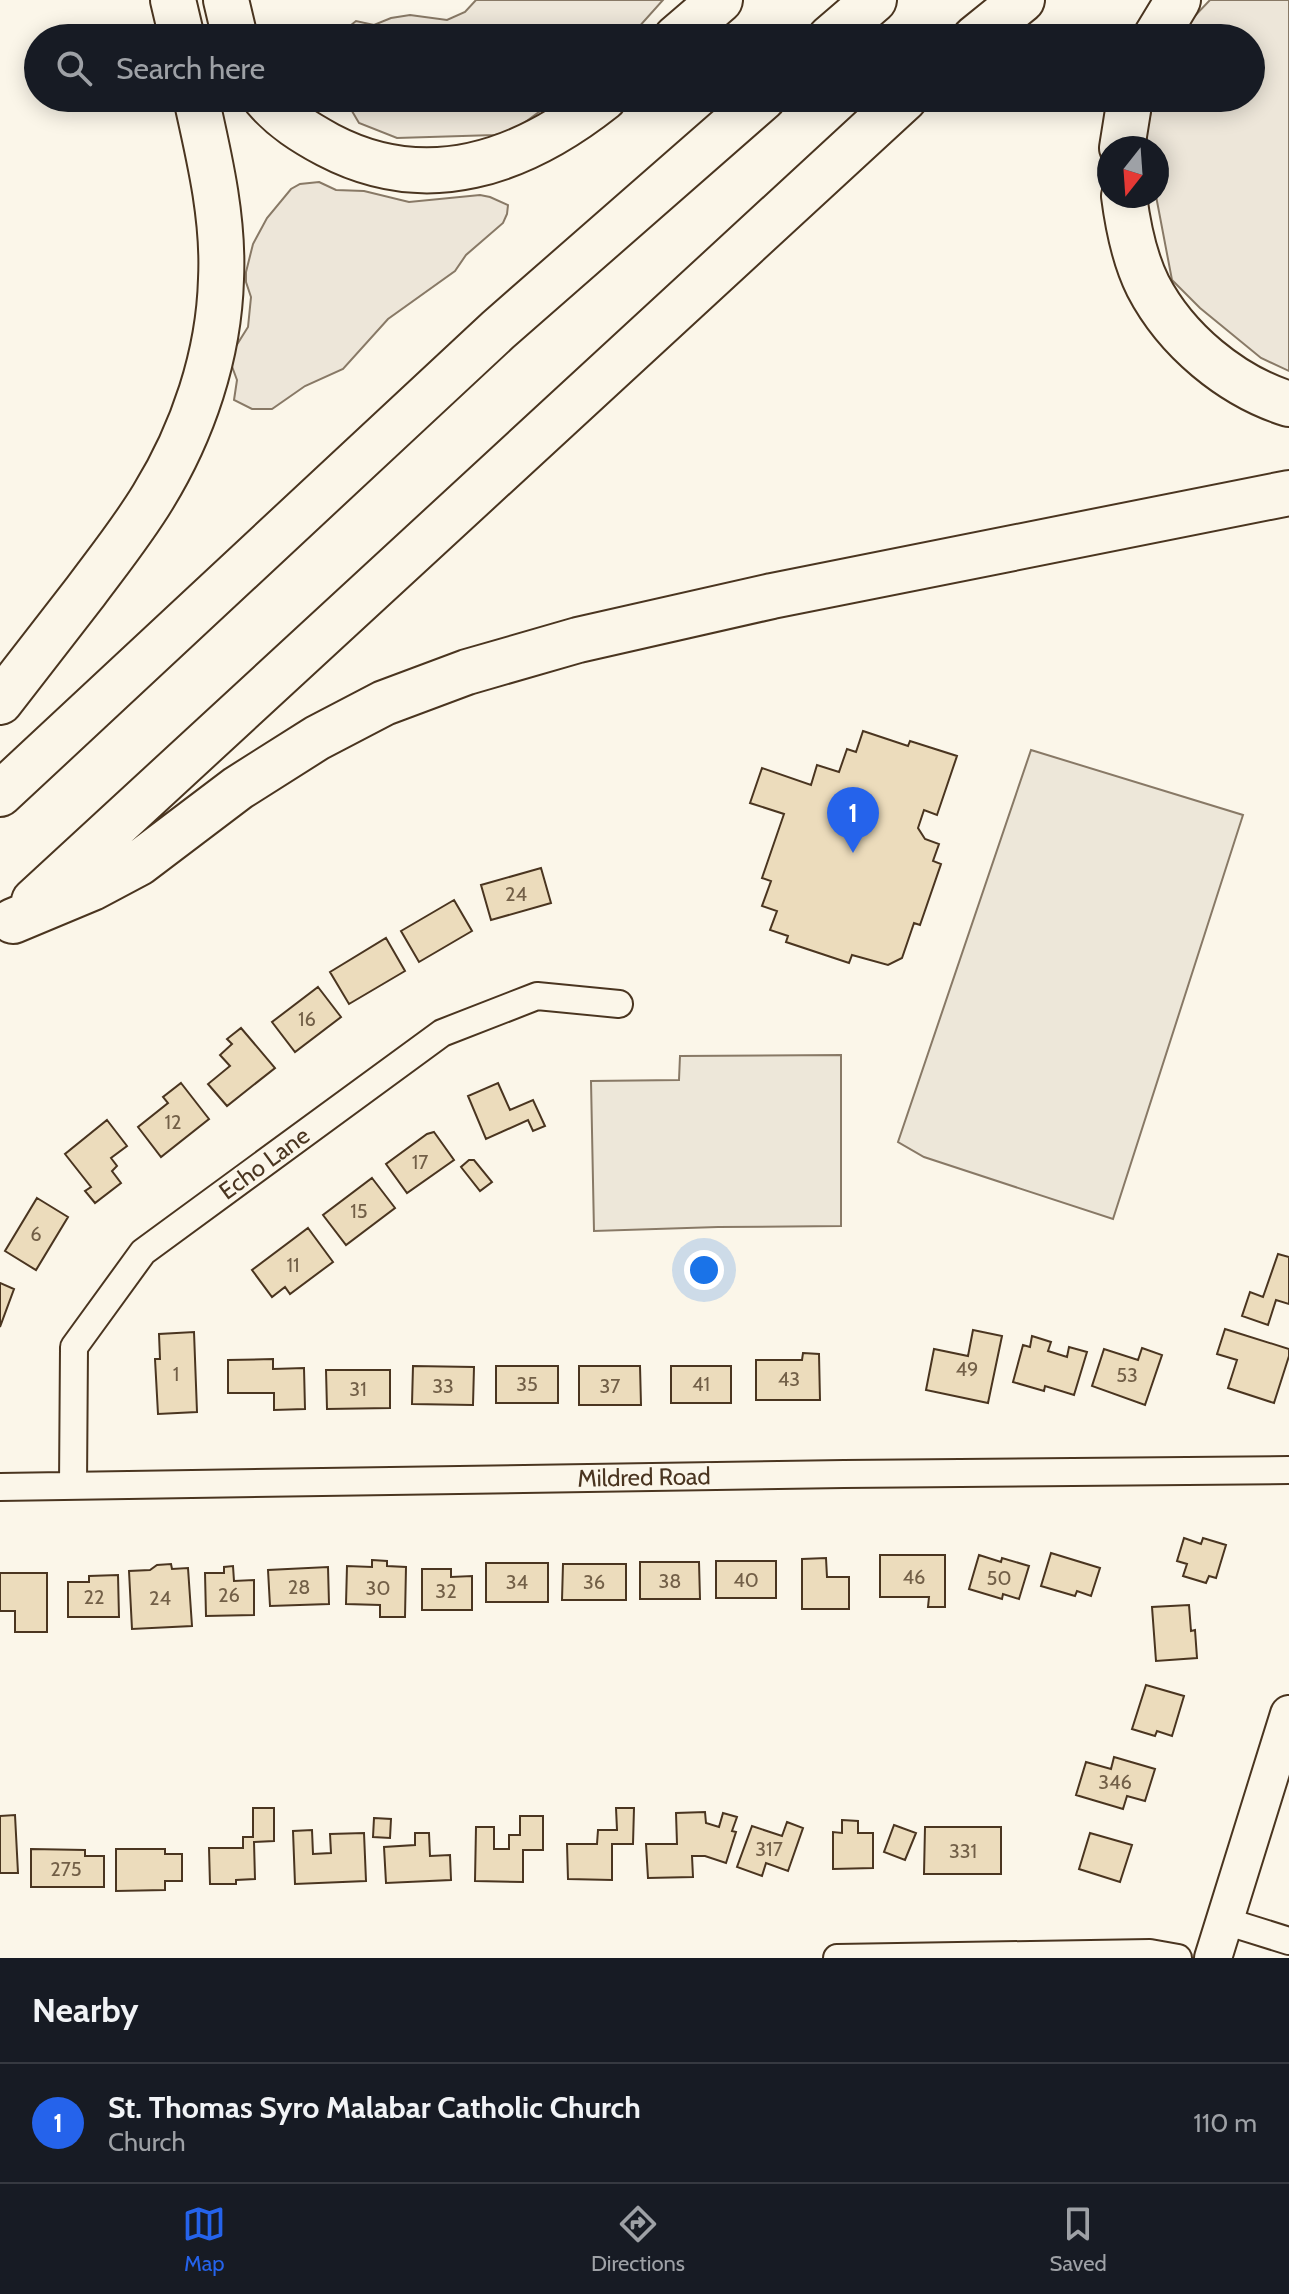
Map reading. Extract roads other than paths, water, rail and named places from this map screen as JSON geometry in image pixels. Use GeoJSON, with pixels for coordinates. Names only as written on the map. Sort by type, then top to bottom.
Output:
{"type":"FeatureCollection","features":[{"type":"Feature","properties":{"kind":"highway"},"geometry":{"type":"LineString","coordinates":[[173,0],[179,24]]}},
{"type":"Feature","properties":{"kind":"highway"},"geometry":{"type":"LineString","coordinates":[[226,0],[232,24]]}},
{"type":"Feature","properties":{"kind":"highway"},"geometry":{"type":"LineString","coordinates":[[692,24],[720,0]]}},
{"type":"Feature","properties":{"kind":"highway"},"geometry":{"type":"LineString","coordinates":[[846,24],[874,0]]}},
{"type":"Feature","properties":{"kind":"highway"},"geometry":{"type":"LineString","coordinates":[[992,24],[1022,0]]}},
{"type":"Feature","properties":{"kind":"highway"},"geometry":{"type":"LineString","coordinates":[[1163,24],[1178,0]]}},
{"type":"Feature","properties":{"kind":"highway"},"geometry":{"type":"LineString","coordinates":[[0,702],[153,498],[176,456],[198,401],[218,320],[221,253],[213,182],[199,112]]}},
{"type":"Feature","properties":{"kind":"highway"},"geometry":{"type":"LineString","coordinates":[[280,112],[290,122],[352,156],[388,167],[432,171],[466,168],[502,157],[525,148],[584,112]]}},
{"type":"Feature","properties":{"kind":"highway"},"geometry":{"type":"LineString","coordinates":[[0,794],[498,330],[747,112]]}},
{"type":"Feature","properties":{"kind":"highway"},"geometry":{"type":"LineString","coordinates":[[6,926],[890,112]]}},
{"type":"Feature","properties":{"kind":"highway"},"geometry":{"type":"LineString","coordinates":[[1124,136],[1128,112]]}},
{"type":"Feature","properties":{"kind":"highway"},"geometry":{"type":"LineString","coordinates":[[1126,208],[1141,270],[1166,314],[1189,341],[1218,366],[1248,386],[1289,404]]}},
{"type":"Feature","properties":{"kind":"highway"},"geometry":{"type":"LineString","coordinates":[[6,926],[92,888],[139,863],[238,788],[329,731],[384,703],[467,672],[578,640],[757,600],[1289,493]]}},
{"type":"Feature","properties":{"kind":"main road"},"geometry":{"type":"LineString","coordinates":[[1213,1958],[1289,1714]]}},
{"type":"Feature","properties":{"kind":"street","name":"Echo Lane"},"geometry":{"type":"LineString","coordinates":[[73,1485],[74,1347],[143,1252],[442,1033],[537,996],[619,1004]]}},
{"type":"Feature","properties":{"kind":"street","name":"Mildred Road"},"geometry":{"type":"LineString","coordinates":[[0,1487],[876,1473],[1289,1470]]}},
{"type":"Feature","properties":{"kind":"street"},"geometry":{"type":"LineString","coordinates":[[1225,1921],[1289,1941]]}},
{"type":"Feature","properties":{"kind":"street"},"geometry":{"type":"LineString","coordinates":[[837,1958],[1150,1953],[1178,1958]]}},
{"type":"Feature","properties":{"kind":"place","name":"St. Thomas Syro Malabar Catholic Church"},"geometry":{"type":"Point","coordinates":[853,853]}}]}
